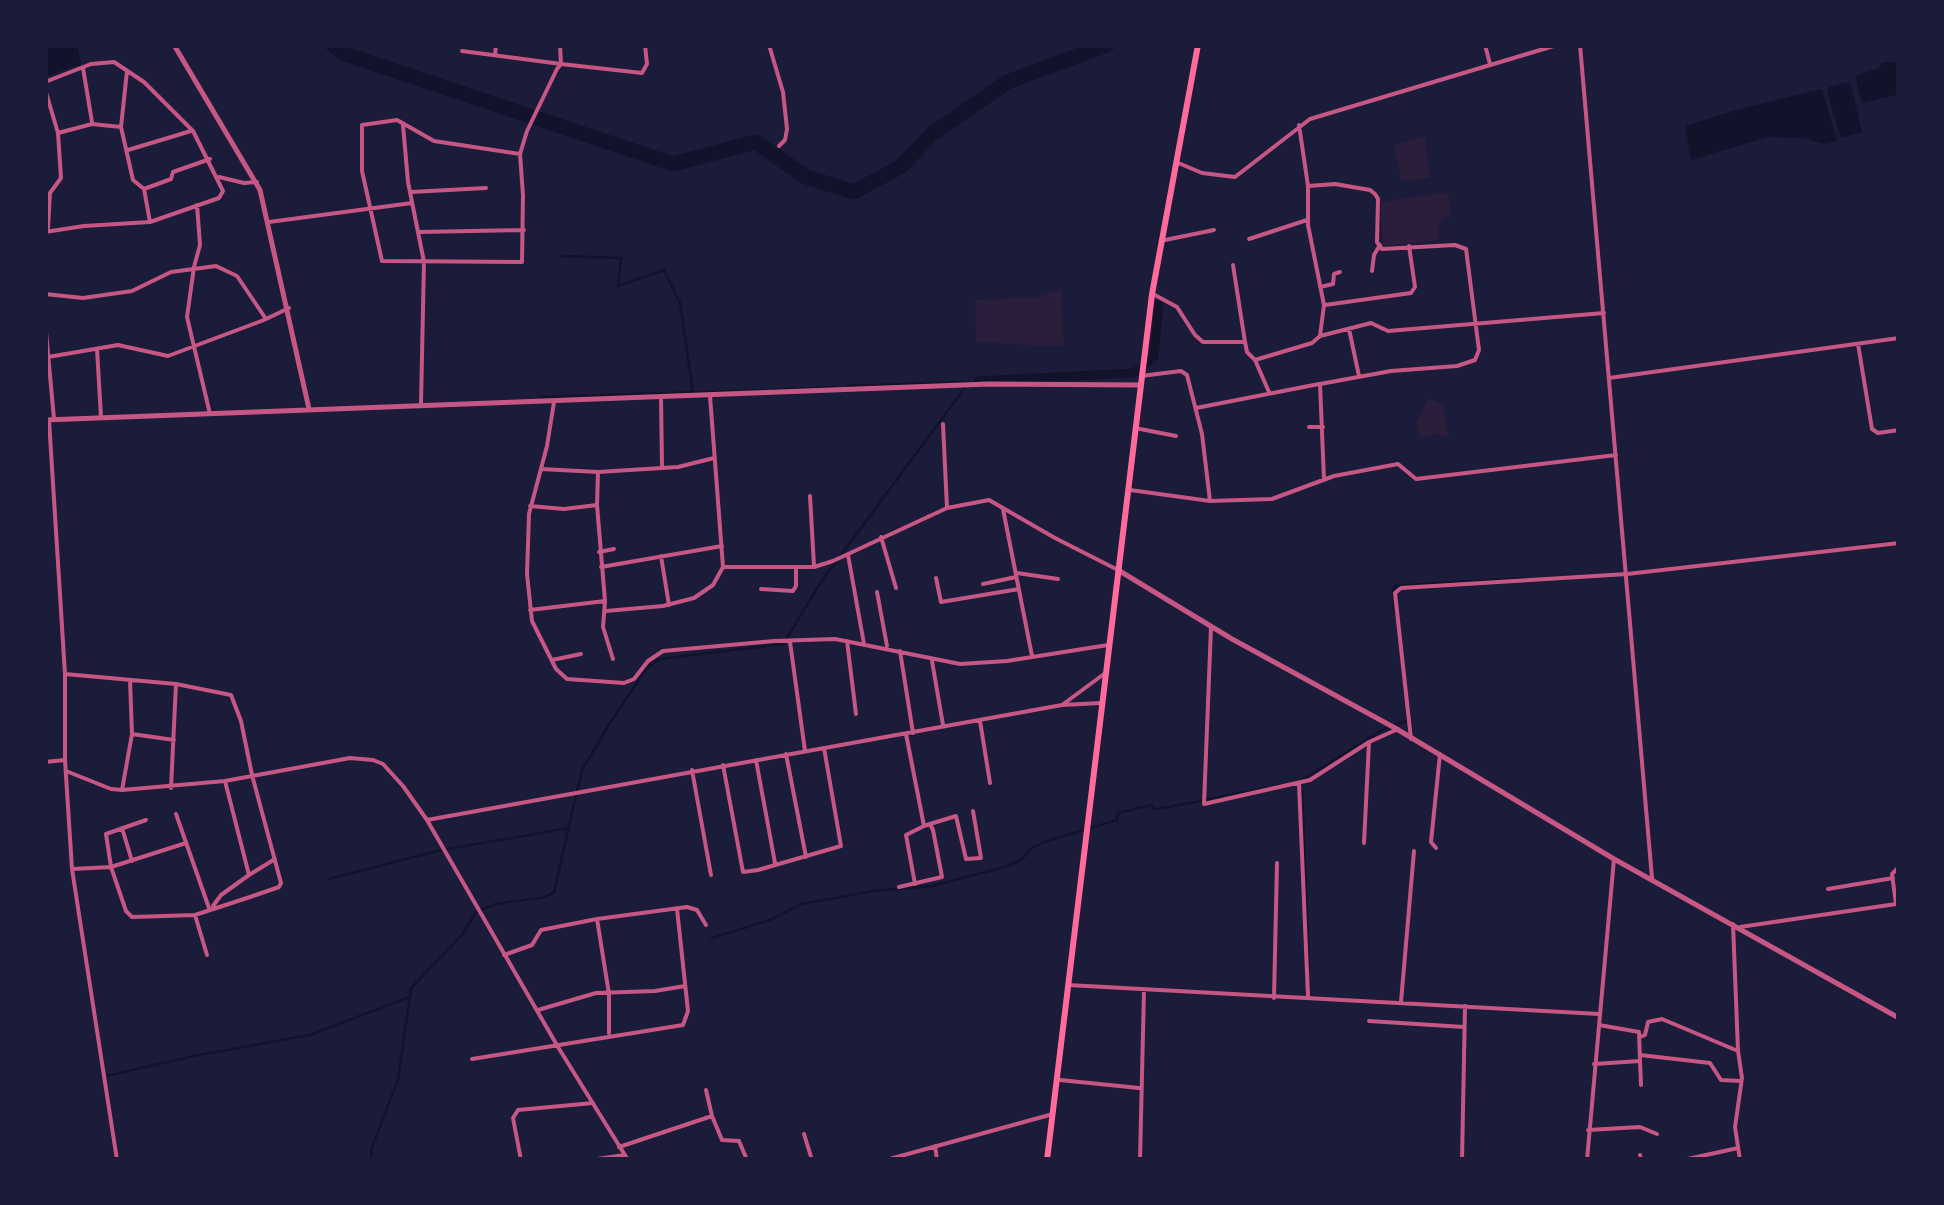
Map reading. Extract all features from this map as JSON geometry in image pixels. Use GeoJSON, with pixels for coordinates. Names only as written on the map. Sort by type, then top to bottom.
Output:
{"type":"FeatureCollection","features":[{"type":"Feature","properties":{"kind":"highway"},"geometry":{"type":"LineString","coordinates":[[1047,1160],[1143,360],[1160,241],[1198,45]]}},
{"type":"Feature","properties":{"kind":"street"},"geometry":{"type":"LineString","coordinates":[[174,45],[257,182],[310,409]]}},
{"type":"Feature","properties":{"kind":"street"},"geometry":{"type":"LineString","coordinates":[[495,55],[496,45]]}},
{"type":"Feature","properties":{"kind":"street"},"geometry":{"type":"LineString","coordinates":[[520,154],[434,142],[402,122],[366,123],[360,129],[362,171],[382,261],[522,262],[520,154],[535,112],[561,64],[560,45]]}},
{"type":"Feature","properties":{"kind":"street"},"geometry":{"type":"LineString","coordinates":[[462,50],[642,73],[647,64],[644,45]]}},
{"type":"Feature","properties":{"kind":"street"},"geometry":{"type":"LineString","coordinates":[[769,45],[783,92],[788,130],[779,146]]}},
{"type":"Feature","properties":{"kind":"street"},"geometry":{"type":"LineString","coordinates":[[1486,45],[1490,64]]}},
{"type":"Feature","properties":{"kind":"street"},"geometry":{"type":"LineString","coordinates":[[1175,162],[1202,173],[1235,177],[1299,124],[1557,45]]}},
{"type":"Feature","properties":{"kind":"street"},"geometry":{"type":"LineString","coordinates":[[1580,45],[1652,878]]}},
{"type":"Feature","properties":{"kind":"street"},"geometry":{"type":"LineString","coordinates":[[114,62],[128,70],[192,131],[219,177],[221,196],[150,222],[46,231],[50,193],[61,178],[58,133],[45,85],[82,68],[114,62]]}},
{"type":"Feature","properties":{"kind":"street"},"geometry":{"type":"LineString","coordinates":[[82,68],[92,124]]}},
{"type":"Feature","properties":{"kind":"street"},"geometry":{"type":"LineString","coordinates":[[128,70],[121,127],[133,180],[144,189],[150,222]]}},
{"type":"Feature","properties":{"kind":"street"},"geometry":{"type":"LineString","coordinates":[[402,122],[424,262],[421,404]]}},
{"type":"Feature","properties":{"kind":"street"},"geometry":{"type":"LineString","coordinates":[[58,133],[92,124],[121,127]]}},
{"type":"Feature","properties":{"kind":"street"},"geometry":{"type":"LineString","coordinates":[[1299,124],[1308,186],[1308,220],[1324,304],[1320,336]]}},
{"type":"Feature","properties":{"kind":"street"},"geometry":{"type":"LineString","coordinates":[[128,150],[192,131]]}},
{"type":"Feature","properties":{"kind":"street"},"geometry":{"type":"LineString","coordinates":[[406,142],[423,135]]}},
{"type":"Feature","properties":{"kind":"street"},"geometry":{"type":"LineString","coordinates":[[144,189],[170,180],[173,172],[210,160]]}},
{"type":"Feature","properties":{"kind":"street"},"geometry":{"type":"LineString","coordinates":[[219,177],[234,182],[257,182]]}},
{"type":"Feature","properties":{"kind":"street"},"geometry":{"type":"LineString","coordinates":[[1308,186],[1336,184],[1375,194],[1380,245],[1372,259],[1372,271]]}},
{"type":"Feature","properties":{"kind":"street"},"geometry":{"type":"LineString","coordinates":[[411,192],[486,188]]}},
{"type":"Feature","properties":{"kind":"street"},"geometry":{"type":"LineString","coordinates":[[269,222],[412,204]]}},
{"type":"Feature","properties":{"kind":"street"},"geometry":{"type":"LineString","coordinates":[[197,205],[200,245],[187,317],[210,414]]}},
{"type":"Feature","properties":{"kind":"street"},"geometry":{"type":"LineString","coordinates":[[1250,239],[1308,220]]}},
{"type":"Feature","properties":{"kind":"street"},"geometry":{"type":"LineString","coordinates":[[417,232],[524,230]]}},
{"type":"Feature","properties":{"kind":"street"},"geometry":{"type":"LineString","coordinates":[[1160,241],[1214,230]]}},
{"type":"Feature","properties":{"kind":"street"},"geometry":{"type":"LineString","coordinates":[[1196,408],[1359,376],[1475,360],[1479,350],[1466,249],[1455,244],[1388,249],[1380,245]]}},
{"type":"Feature","properties":{"kind":"street"},"geometry":{"type":"LineString","coordinates":[[1324,304],[1411,293],[1415,287],[1409,246]]}},
{"type":"Feature","properties":{"kind":"street"},"geometry":{"type":"LineString","coordinates":[[1232,264],[1247,352],[1255,360],[1270,394]]}},
{"type":"Feature","properties":{"kind":"street"},"geometry":{"type":"LineString","coordinates":[[45,294],[83,298],[132,291],[157,277],[194,267],[216,266],[232,271],[266,320]]}},
{"type":"Feature","properties":{"kind":"street"},"geometry":{"type":"LineString","coordinates":[[1320,288],[1334,284],[1334,274],[1340,272]]}},
{"type":"Feature","properties":{"kind":"street"},"geometry":{"type":"LineString","coordinates":[[1152,294],[1178,307],[1203,342],[1245,342]]}},
{"type":"Feature","properties":{"kind":"street"},"geometry":{"type":"LineString","coordinates":[[48,357],[137,347],[168,356],[289,308]]}},
{"type":"Feature","properties":{"kind":"street"},"geometry":{"type":"LineString","coordinates":[[1255,360],[1312,343],[1320,336],[1371,323],[1388,331],[1604,313]]}},
{"type":"Feature","properties":{"kind":"street"},"geometry":{"type":"LineString","coordinates":[[45,321],[72,869],[117,1160]]}},
{"type":"Feature","properties":{"kind":"street"},"geometry":{"type":"LineString","coordinates":[[1349,329],[1359,376]]}},
{"type":"Feature","properties":{"kind":"street"},"geometry":{"type":"LineString","coordinates":[[1609,378],[1899,338]]}},
{"type":"Feature","properties":{"kind":"street"},"geometry":{"type":"LineString","coordinates":[[1858,344],[1872,429],[1878,433],[1899,430]]}},
{"type":"Feature","properties":{"kind":"street"},"geometry":{"type":"LineString","coordinates":[[97,349],[100,416]]}},
{"type":"Feature","properties":{"kind":"street"},"geometry":{"type":"LineString","coordinates":[[1142,374],[1184,372],[1196,408],[1210,501]]}},
{"type":"Feature","properties":{"kind":"street"},"geometry":{"type":"LineString","coordinates":[[49,420],[968,384],[1140,385]]}},
{"type":"Feature","properties":{"kind":"street"},"geometry":{"type":"LineString","coordinates":[[1320,384],[1324,480]]}},
{"type":"Feature","properties":{"kind":"street"},"geometry":{"type":"LineString","coordinates":[[606,612],[670,605],[705,592],[723,567],[710,396]]}},
{"type":"Feature","properties":{"kind":"street"},"geometry":{"type":"LineString","coordinates":[[661,397],[662,466]]}},
{"type":"Feature","properties":{"kind":"street"},"geometry":{"type":"LineString","coordinates":[[554,402],[530,506],[526,550],[530,610],[552,660],[567,679],[624,683],[634,680],[648,661],[662,651],[774,641],[847,641],[932,661],[981,664],[1109,645]]}},
{"type":"Feature","properties":{"kind":"street"},"geometry":{"type":"LineString","coordinates":[[943,424],[947,508]]}},
{"type":"Feature","properties":{"kind":"street"},"geometry":{"type":"LineString","coordinates":[[1308,427],[1323,427]]}},
{"type":"Feature","properties":{"kind":"street"},"geometry":{"type":"LineString","coordinates":[[1135,428],[1176,436]]}},
{"type":"Feature","properties":{"kind":"street"},"geometry":{"type":"LineString","coordinates":[[1128,490],[1210,501],[1272,499],[1324,480],[1398,464],[1416,479],[1616,455]]}},
{"type":"Feature","properties":{"kind":"street"},"geometry":{"type":"LineString","coordinates":[[540,468],[598,472],[678,466],[714,458]]}},
{"type":"Feature","properties":{"kind":"street"},"geometry":{"type":"LineString","coordinates":[[598,472],[599,552],[606,612],[603,627],[613,659]]}},
{"type":"Feature","properties":{"kind":"street"},"geometry":{"type":"LineString","coordinates":[[810,496],[814,567]]}},
{"type":"Feature","properties":{"kind":"street"},"geometry":{"type":"LineString","coordinates":[[723,567],[814,567],[947,508],[989,500],[1899,1018]]}},
{"type":"Feature","properties":{"kind":"street"},"geometry":{"type":"LineString","coordinates":[[530,506],[597,505]]}},
{"type":"Feature","properties":{"kind":"street"},"geometry":{"type":"LineString","coordinates":[[1003,508],[1032,657]]}},
{"type":"Feature","properties":{"kind":"street"},"geometry":{"type":"LineString","coordinates":[[881,537],[896,588]]}},
{"type":"Feature","properties":{"kind":"street"},"geometry":{"type":"LineString","coordinates":[[1411,739],[1396,590],[1478,581],[1626,574],[1899,543]]}},
{"type":"Feature","properties":{"kind":"street"},"geometry":{"type":"LineString","coordinates":[[601,566],[722,546]]}},
{"type":"Feature","properties":{"kind":"street"},"geometry":{"type":"LineString","coordinates":[[599,552],[614,549]]}},
{"type":"Feature","properties":{"kind":"street"},"geometry":{"type":"LineString","coordinates":[[845,555],[864,644]]}},
{"type":"Feature","properties":{"kind":"street"},"geometry":{"type":"LineString","coordinates":[[661,556],[670,605]]}},
{"type":"Feature","properties":{"kind":"street"},"geometry":{"type":"LineString","coordinates":[[761,589],[792,591],[796,586],[796,567]]}},
{"type":"Feature","properties":{"kind":"street"},"geometry":{"type":"LineString","coordinates":[[983,584],[1017,575],[1058,580]]}},
{"type":"Feature","properties":{"kind":"street"},"geometry":{"type":"LineString","coordinates":[[936,578],[942,602],[1019,589]]}},
{"type":"Feature","properties":{"kind":"street"},"geometry":{"type":"LineString","coordinates":[[878,592],[887,648]]}},
{"type":"Feature","properties":{"kind":"street"},"geometry":{"type":"LineString","coordinates":[[530,610],[604,601]]}},
{"type":"Feature","properties":{"kind":"street"},"geometry":{"type":"LineString","coordinates":[[1211,627],[1204,804],[1310,780],[1369,742],[1398,730]]}},
{"type":"Feature","properties":{"kind":"street"},"geometry":{"type":"LineString","coordinates":[[790,641],[805,751]]}},
{"type":"Feature","properties":{"kind":"street"},"geometry":{"type":"LineString","coordinates":[[847,641],[856,714]]}},
{"type":"Feature","properties":{"kind":"street"},"geometry":{"type":"LineString","coordinates":[[899,887],[942,879],[927,825],[910,733],[900,651]]}},
{"type":"Feature","properties":{"kind":"street"},"geometry":{"type":"LineString","coordinates":[[552,660],[581,654]]}},
{"type":"Feature","properties":{"kind":"street"},"geometry":{"type":"LineString","coordinates":[[932,661],[943,728]]}},
{"type":"Feature","properties":{"kind":"street"},"geometry":{"type":"LineString","coordinates":[[65,674],[176,684],[231,694],[242,721],[252,775],[276,859],[279,887],[195,915],[132,917],[126,911],[111,867],[106,834],[146,820]]}},
{"type":"Feature","properties":{"kind":"street"},"geometry":{"type":"LineString","coordinates":[[1062,705],[1104,674]]}},
{"type":"Feature","properties":{"kind":"street"},"geometry":{"type":"LineString","coordinates":[[122,790],[132,734],[130,679]]}},
{"type":"Feature","properties":{"kind":"street"},"geometry":{"type":"LineString","coordinates":[[171,788],[176,684]]}},
{"type":"Feature","properties":{"kind":"street"},"geometry":{"type":"LineString","coordinates":[[426,820],[1062,705],[1102,703]]}},
{"type":"Feature","properties":{"kind":"street"},"geometry":{"type":"LineString","coordinates":[[980,721],[990,782]]}},
{"type":"Feature","properties":{"kind":"street"},"geometry":{"type":"LineString","coordinates":[[132,734],[174,740]]}},
{"type":"Feature","properties":{"kind":"street"},"geometry":{"type":"LineString","coordinates":[[1364,844],[1369,742]]}},
{"type":"Feature","properties":{"kind":"street"},"geometry":{"type":"LineString","coordinates":[[723,766],[742,872],[841,846],[824,748]]}},
{"type":"Feature","properties":{"kind":"street"},"geometry":{"type":"LineString","coordinates":[[786,754],[806,858]]}},
{"type":"Feature","properties":{"kind":"street"},"geometry":{"type":"LineString","coordinates":[[1436,848],[1431,842],[1440,754]]}},
{"type":"Feature","properties":{"kind":"street"},"geometry":{"type":"LineString","coordinates":[[66,771],[122,790],[225,781],[350,758],[383,764],[426,820],[626,1158],[590,1160]]}},
{"type":"Feature","properties":{"kind":"street"},"geometry":{"type":"LineString","coordinates":[[45,762],[65,760]]}},
{"type":"Feature","properties":{"kind":"street"},"geometry":{"type":"LineString","coordinates":[[756,760],[776,864]]}},
{"type":"Feature","properties":{"kind":"street"},"geometry":{"type":"LineString","coordinates":[[692,770],[711,876]]}},
{"type":"Feature","properties":{"kind":"street"},"geometry":{"type":"LineString","coordinates":[[225,781],[249,875]]}},
{"type":"Feature","properties":{"kind":"street"},"geometry":{"type":"LineString","coordinates":[[1298,783],[1308,996]]}},
{"type":"Feature","properties":{"kind":"street"},"geometry":{"type":"LineString","coordinates":[[915,884],[906,834],[956,816],[966,860],[981,858],[973,811]]}},
{"type":"Feature","properties":{"kind":"street"},"geometry":{"type":"LineString","coordinates":[[176,814],[210,908]]}},
{"type":"Feature","properties":{"kind":"street"},"geometry":{"type":"LineString","coordinates":[[122,828],[132,861]]}},
{"type":"Feature","properties":{"kind":"street"},"geometry":{"type":"LineString","coordinates":[[72,869],[111,867],[186,844]]}},
{"type":"Feature","properties":{"kind":"street"},"geometry":{"type":"LineString","coordinates":[[1401,1002],[1414,851]]}},
{"type":"Feature","properties":{"kind":"street"},"geometry":{"type":"LineString","coordinates":[[210,908],[221,895],[276,859]]}},
{"type":"Feature","properties":{"kind":"street"},"geometry":{"type":"LineString","coordinates":[[1587,1160],[1614,859]]}},
{"type":"Feature","properties":{"kind":"street"},"geometry":{"type":"LineString","coordinates":[[1274,998],[1277,863]]}},
{"type":"Feature","properties":{"kind":"street"},"geometry":{"type":"LineString","coordinates":[[1737,926],[1896,904],[1892,878],[1899,867]]}},
{"type":"Feature","properties":{"kind":"street"},"geometry":{"type":"LineString","coordinates":[[1828,889],[1892,878]]}},
{"type":"Feature","properties":{"kind":"street"},"geometry":{"type":"LineString","coordinates":[[504,955],[532,945],[542,930],[676,908],[697,910],[706,925]]}},
{"type":"Feature","properties":{"kind":"street"},"geometry":{"type":"LineString","coordinates":[[472,1059],[683,1025],[688,1010],[676,908]]}},
{"type":"Feature","properties":{"kind":"street"},"geometry":{"type":"LineString","coordinates":[[195,915],[207,954]]}},
{"type":"Feature","properties":{"kind":"street"},"geometry":{"type":"LineString","coordinates":[[597,920],[609,994],[609,1035]]}},
{"type":"Feature","properties":{"kind":"street"},"geometry":{"type":"LineString","coordinates":[[1737,926],[1738,1051],[1742,1082],[1735,1126],[1740,1160]]}},
{"type":"Feature","properties":{"kind":"street"},"geometry":{"type":"LineString","coordinates":[[1068,985],[1599,1014]]}},
{"type":"Feature","properties":{"kind":"street"},"geometry":{"type":"LineString","coordinates":[[536,1010],[596,993],[685,986]]}},
{"type":"Feature","properties":{"kind":"street"},"geometry":{"type":"LineString","coordinates":[[1140,1160],[1144,990]]}},
{"type":"Feature","properties":{"kind":"street"},"geometry":{"type":"LineString","coordinates":[[1462,1160],[1465,1006]]}},
{"type":"Feature","properties":{"kind":"street"},"geometry":{"type":"LineString","coordinates":[[1640,1037],[1648,1022],[1662,1019],[1738,1051]]}},
{"type":"Feature","properties":{"kind":"street"},"geometry":{"type":"LineString","coordinates":[[1369,1021],[1465,1027]]}},
{"type":"Feature","properties":{"kind":"street"},"geometry":{"type":"LineString","coordinates":[[1598,1024],[1638,1031],[1641,1085]]}},
{"type":"Feature","properties":{"kind":"street"},"geometry":{"type":"LineString","coordinates":[[1594,1064],[1640,1058],[1710,1063],[1721,1080],[1742,1082]]}},
{"type":"Feature","properties":{"kind":"street"},"geometry":{"type":"LineString","coordinates":[[1057,1080],[1139,1088]]}},
{"type":"Feature","properties":{"kind":"street"},"geometry":{"type":"LineString","coordinates":[[706,1090],[722,1140],[739,1141],[747,1160]]}},
{"type":"Feature","properties":{"kind":"street"},"geometry":{"type":"LineString","coordinates":[[521,1160],[513,1118],[518,1110],[593,1103]]}},
{"type":"Feature","properties":{"kind":"street"},"geometry":{"type":"LineString","coordinates":[[886,1160],[1053,1114]]}},
{"type":"Feature","properties":{"kind":"street"},"geometry":{"type":"LineString","coordinates":[[620,1147],[712,1116]]}},
{"type":"Feature","properties":{"kind":"street"},"geometry":{"type":"LineString","coordinates":[[1588,1130],[1640,1126],[1657,1134]]}},
{"type":"Feature","properties":{"kind":"street"},"geometry":{"type":"LineString","coordinates":[[804,1134],[812,1160]]}},
{"type":"Feature","properties":{"kind":"street"},"geometry":{"type":"LineString","coordinates":[[936,1146],[937,1160]]}},
{"type":"Feature","properties":{"kind":"street"},"geometry":{"type":"LineString","coordinates":[[1684,1160],[1738,1148]]}},
{"type":"Feature","properties":{"kind":"shaded area"},"geometry":{"type":"Polygon","coordinates":[[[45,45],[77,45],[81,64],[45,77],[45,45]]]}},
{"type":"Feature","properties":{"kind":"shaded area"},"geometry":{"type":"Polygon","coordinates":[[[1883,62],[1898,62],[1899,94],[1862,103],[1855,76],[1879,68],[1883,62]]]}},
{"type":"Feature","properties":{"kind":"shaded area"},"geometry":{"type":"Polygon","coordinates":[[[1850,82],[1862,132],[1841,138],[1827,91],[1850,82]]]}},
{"type":"Feature","properties":{"kind":"shaded area"},"geometry":{"type":"Polygon","coordinates":[[[1822,89],[1837,141],[1825,144],[1803,138],[1768,137],[1691,160],[1685,126],[1822,89]]]}},
{"type":"Feature","properties":{"kind":"shaded area"},"geometry":{"type":"Polygon","coordinates":[[[1425,137],[1430,178],[1401,181],[1394,145],[1425,137]]]}},
{"type":"Feature","properties":{"kind":"shaded area"},"geometry":{"type":"Polygon","coordinates":[[[1448,194],[1451,216],[1439,221],[1439,240],[1383,246],[1380,202],[1448,194]]]}},
{"type":"Feature","properties":{"kind":"shaded area"},"geometry":{"type":"Polygon","coordinates":[[[1061,289],[1064,347],[976,342],[975,300],[1038,297],[1061,289]]]}},
{"type":"Feature","properties":{"kind":"shaded area"},"geometry":{"type":"Polygon","coordinates":[[[1428,398],[1443,405],[1449,437],[1437,434],[1420,438],[1416,424],[1428,398]]]}},
{"type":"Feature","properties":{"kind":"waterway"},"geometry":{"type":"LineString","coordinates":[[333,45],[345,54],[673,164],[756,142],[806,177],[854,192],[900,167],[932,134],[1007,82],[1107,45]]}},
{"type":"Feature","properties":{"kind":"waterway"},"geometry":{"type":"LineString","coordinates":[[561,256],[621,258],[618,286],[664,270],[680,303],[693,392]]}},
{"type":"Feature","properties":{"kind":"waterway"},"geometry":{"type":"LineString","coordinates":[[978,381],[1134,373],[1154,357],[1159,304]]}},
{"type":"Feature","properties":{"kind":"waterway"},"geometry":{"type":"LineString","coordinates":[[848,386],[967,382]]}},
{"type":"Feature","properties":{"kind":"waterway"},"geometry":{"type":"LineString","coordinates":[[371,1160],[372,1147],[398,1080],[411,988],[463,934],[476,912],[554,892],[582,770],[646,669],[659,659],[783,644],[821,582],[969,382]]}},
{"type":"Feature","properties":{"kind":"waterway"},"geometry":{"type":"LineString","coordinates":[[772,390],[834,387]]}},
{"type":"Feature","properties":{"kind":"waterway"},"geometry":{"type":"LineString","coordinates":[[745,391],[767,390]]}},
{"type":"Feature","properties":{"kind":"waterway"},"geometry":{"type":"LineString","coordinates":[[540,397],[738,391]]}},
{"type":"Feature","properties":{"kind":"waterway"},"geometry":{"type":"LineString","coordinates":[[1861,545],[1899,541]]}},
{"type":"Feature","properties":{"kind":"waterway"},"geometry":{"type":"LineString","coordinates":[[1395,613],[1395,586],[1525,578]]}},
{"type":"Feature","properties":{"kind":"waterway"},"geometry":{"type":"LineString","coordinates":[[1304,779],[1384,729],[1408,720]]}},
{"type":"Feature","properties":{"kind":"waterway"},"geometry":{"type":"LineString","coordinates":[[712,938],[770,920],[802,904],[872,891],[932,886],[1001,868],[1020,861],[1044,842],[1117,820],[1118,813],[1281,785]]}},
{"type":"Feature","properties":{"kind":"waterway"},"geometry":{"type":"LineString","coordinates":[[1302,791],[1309,969]]}},
{"type":"Feature","properties":{"kind":"waterway"},"geometry":{"type":"LineString","coordinates":[[329,879],[437,851],[569,828]]}},
{"type":"Feature","properties":{"kind":"waterway"},"geometry":{"type":"LineString","coordinates":[[106,1076],[310,1035],[407,998]]}}]}
